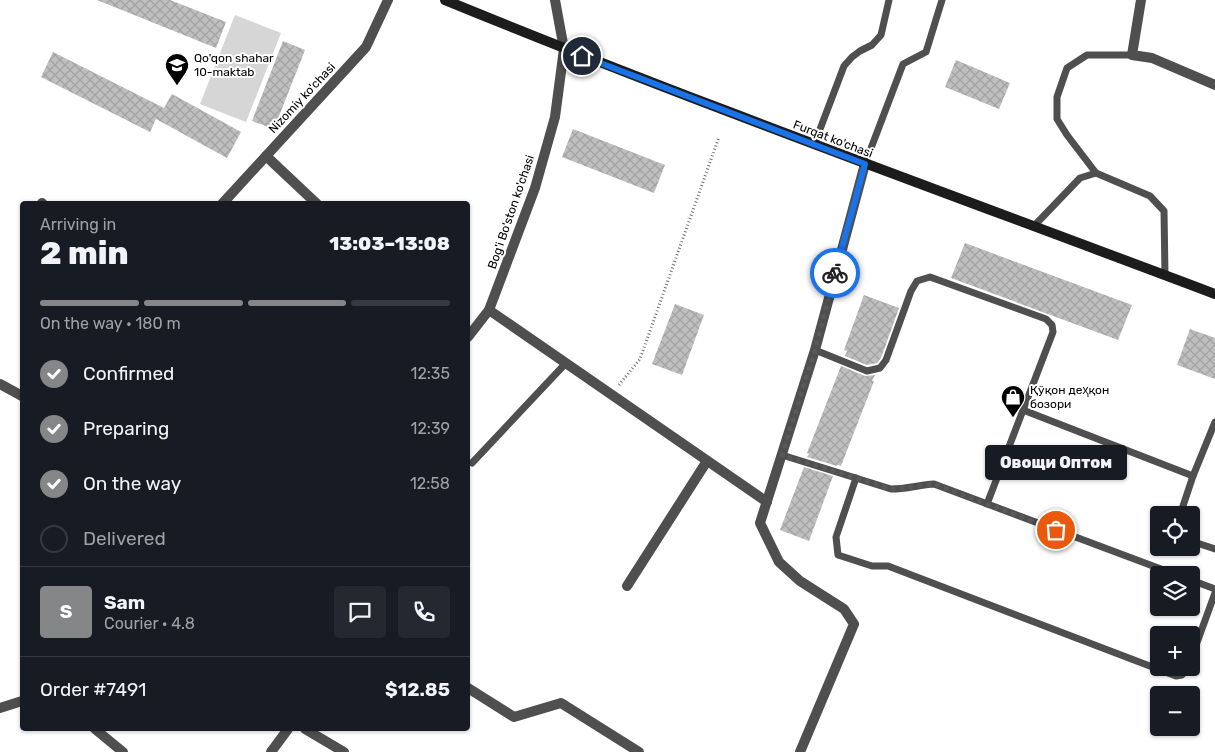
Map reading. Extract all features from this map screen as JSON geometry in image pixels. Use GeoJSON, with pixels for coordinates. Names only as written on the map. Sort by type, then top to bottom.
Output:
{"type":"FeatureCollection","features":[{"type":"Feature","properties":{"kind":"main road","name":"Furqat ko'chasi"},"geometry":{"type":"LineString","coordinates":[[445,0],[564,49],[814,145],[1215,294]]}},
{"type":"Feature","properties":{"kind":"street","name":"Nizomiy ko'chasi"},"geometry":{"type":"LineString","coordinates":[[225,201],[366,47],[388,0]]}},
{"type":"Feature","properties":{"kind":"street","name":"Bog'i Bo'ston ko'chasi"},"geometry":{"type":"LineString","coordinates":[[470,334],[489,310],[535,188],[555,117],[564,49],[556,0]]}},
{"type":"Feature","properties":{"kind":"street"},"geometry":{"type":"LineString","coordinates":[[1141,0],[1132,55],[1152,58],[1215,85]]}},
{"type":"Feature","properties":{"kind":"street"},"geometry":{"type":"LineString","coordinates":[[266,156],[314,201]]}},
{"type":"Feature","properties":{"kind":"street"},"geometry":{"type":"LineString","coordinates":[[800,752],[854,624],[844,609],[800,581],[779,562],[760,523],[815,350],[865,164]]}},
{"type":"Feature","properties":{"kind":"street"},"geometry":{"type":"LineString","coordinates":[[489,310],[767,502]]}},
{"type":"Feature","properties":{"kind":"street"},"geometry":{"type":"LineString","coordinates":[[0,384],[20,395]]}},
{"type":"Feature","properties":{"kind":"street"},"geometry":{"type":"LineString","coordinates":[[627,586],[708,461]]}},
{"type":"Feature","properties":{"kind":"street"},"geometry":{"type":"LineString","coordinates":[[470,689],[514,718],[560,703],[640,752]]}},
{"type":"Feature","properties":{"kind":"street"},"geometry":{"type":"LineString","coordinates":[[0,708],[20,702]]}},
{"type":"Feature","properties":{"kind":"street"},"geometry":{"type":"LineString","coordinates":[[97,731],[123,752]]}},
{"type":"Feature","properties":{"kind":"street"},"geometry":{"type":"LineString","coordinates":[[271,752],[287,731]]}},
{"type":"Feature","properties":{"kind":"street"},"geometry":{"type":"LineString","coordinates":[[308,731],[344,752]]}},
{"type":"Feature","properties":{"kind":"lane"},"geometry":{"type":"LineString","coordinates":[[814,145],[844,66],[860,50],[872,45],[881,35],[890,0]]}},
{"type":"Feature","properties":{"kind":"lane"},"geometry":{"type":"LineString","coordinates":[[865,164],[903,64],[926,52],[942,0]]}},
{"type":"Feature","properties":{"kind":"lane"},"geometry":{"type":"LineString","coordinates":[[1132,55],[1087,55],[1067,68],[1057,97],[1057,119],[1096,173],[1150,196],[1164,210],[1165,275]]}},
{"type":"Feature","properties":{"kind":"lane"},"geometry":{"type":"LineString","coordinates":[[1034,226],[1080,178],[1096,173]]}},
{"type":"Feature","properties":{"kind":"lane"},"geometry":{"type":"LineString","coordinates":[[815,350],[867,370],[880,368],[886,360],[911,291],[917,281],[930,276],[1046,319],[1052,325],[1053,332],[987,504]]}},
{"type":"Feature","properties":{"kind":"lane"},"geometry":{"type":"LineString","coordinates":[[472,463],[566,363]]}},
{"type":"Feature","properties":{"kind":"lane"},"geometry":{"type":"LineString","coordinates":[[1024,410],[1193,476]]}},
{"type":"Feature","properties":{"kind":"lane"},"geometry":{"type":"LineString","coordinates":[[1183,506],[1215,422]]}},
{"type":"Feature","properties":{"kind":"lane"},"geometry":{"type":"LineString","coordinates":[[782,455],[891,489],[906,489],[934,484],[1153,566]]}},
{"type":"Feature","properties":{"kind":"lane"},"geometry":{"type":"LineString","coordinates":[[856,478],[836,537],[838,555],[872,566],[888,566],[1150,666]]}},
{"type":"Feature","properties":{"kind":"lane"},"geometry":{"type":"LineString","coordinates":[[1200,544],[1215,549]]}},
{"type":"Feature","properties":{"kind":"lane"},"geometry":{"type":"LineString","coordinates":[[1200,583],[1215,589]]}},
{"type":"Feature","properties":{"kind":"lane"},"geometry":{"type":"LineString","coordinates":[[1200,634],[1215,593]]}},
{"type":"Feature","properties":{"kind":"path"},"geometry":{"type":"LineString","coordinates":[[612,395],[640,359],[719,137]]}},
{"type":"Feature","properties":{"kind":"shaded area"},"geometry":{"type":"Polygon","coordinates":[[[235,15],[281,33],[246,122],[200,104],[235,15]]]}},
{"type":"Feature","properties":{"kind":"building"},"geometry":{"type":"Polygon","coordinates":[[[97,0],[170,0],[226,22],[216,48],[97,0]]]}},
{"type":"Feature","properties":{"kind":"building"},"geometry":{"type":"Polygon","coordinates":[[[283,41],[305,50],[274,129],[252,121],[283,41]]]}},
{"type":"Feature","properties":{"kind":"building"},"geometry":{"type":"Polygon","coordinates":[[[53,52],[164,108],[172,94],[241,132],[227,158],[156,119],[150,132],[41,77],[53,52]]]}},
{"type":"Feature","properties":{"kind":"building"},"geometry":{"type":"Polygon","coordinates":[[[956,60],[1010,83],[999,109],[945,87],[956,60]]]}},
{"type":"Feature","properties":{"kind":"building"},"geometry":{"type":"Polygon","coordinates":[[[573,129],[665,165],[654,193],[562,157],[573,129]]]}},
{"type":"Feature","properties":{"kind":"building"},"geometry":{"type":"Polygon","coordinates":[[[965,243],[1132,305],[1118,340],[951,278],[965,243]]]}},
{"type":"Feature","properties":{"kind":"building"},"geometry":{"type":"Polygon","coordinates":[[[864,295],[899,308],[881,358],[877,363],[867,365],[845,356],[847,351],[844,350],[864,295]]]}},
{"type":"Feature","properties":{"kind":"building"},"geometry":{"type":"Polygon","coordinates":[[[675,304],[704,315],[682,375],[652,364],[675,304]]]}},
{"type":"Feature","properties":{"kind":"building"},"geometry":{"type":"Polygon","coordinates":[[[1190,329],[1215,338],[1215,379],[1177,365],[1190,329]]]}},
{"type":"Feature","properties":{"kind":"building"},"geometry":{"type":"Polygon","coordinates":[[[841,366],[865,376],[875,375],[841,466],[837,466],[807,457],[809,454],[807,453],[841,366]]]}},
{"type":"Feature","properties":{"kind":"building"},"geometry":{"type":"Polygon","coordinates":[[[804,467],[833,476],[809,541],[780,530],[804,467]]]}},
{"type":"Feature","properties":{"kind":"way so far"},"geometry":{"type":"LineString","coordinates":[[835,273],[815,350],[782,455],[891,489],[906,489],[934,484],[1056,530]]}},
{"type":"Feature","properties":{"kind":"place","name":"Qo'qon shahar 10-maktab"},"geometry":{"type":"Point","coordinates":[177,86]}},
{"type":"Feature","properties":{"kind":"place","name":"Қўқон деҳқон бозори"},"geometry":{"type":"Point","coordinates":[1013,418]}},
{"type":"Feature","properties":{"kind":"place","name":"Овощи Оптом"},"geometry":{"type":"Point","coordinates":[1056,530]}},
{"type":"Feature","properties":{"kind":"route"},"geometry":{"type":"LineString","coordinates":[[582,56],[865,164],[835,273]]}}]}
